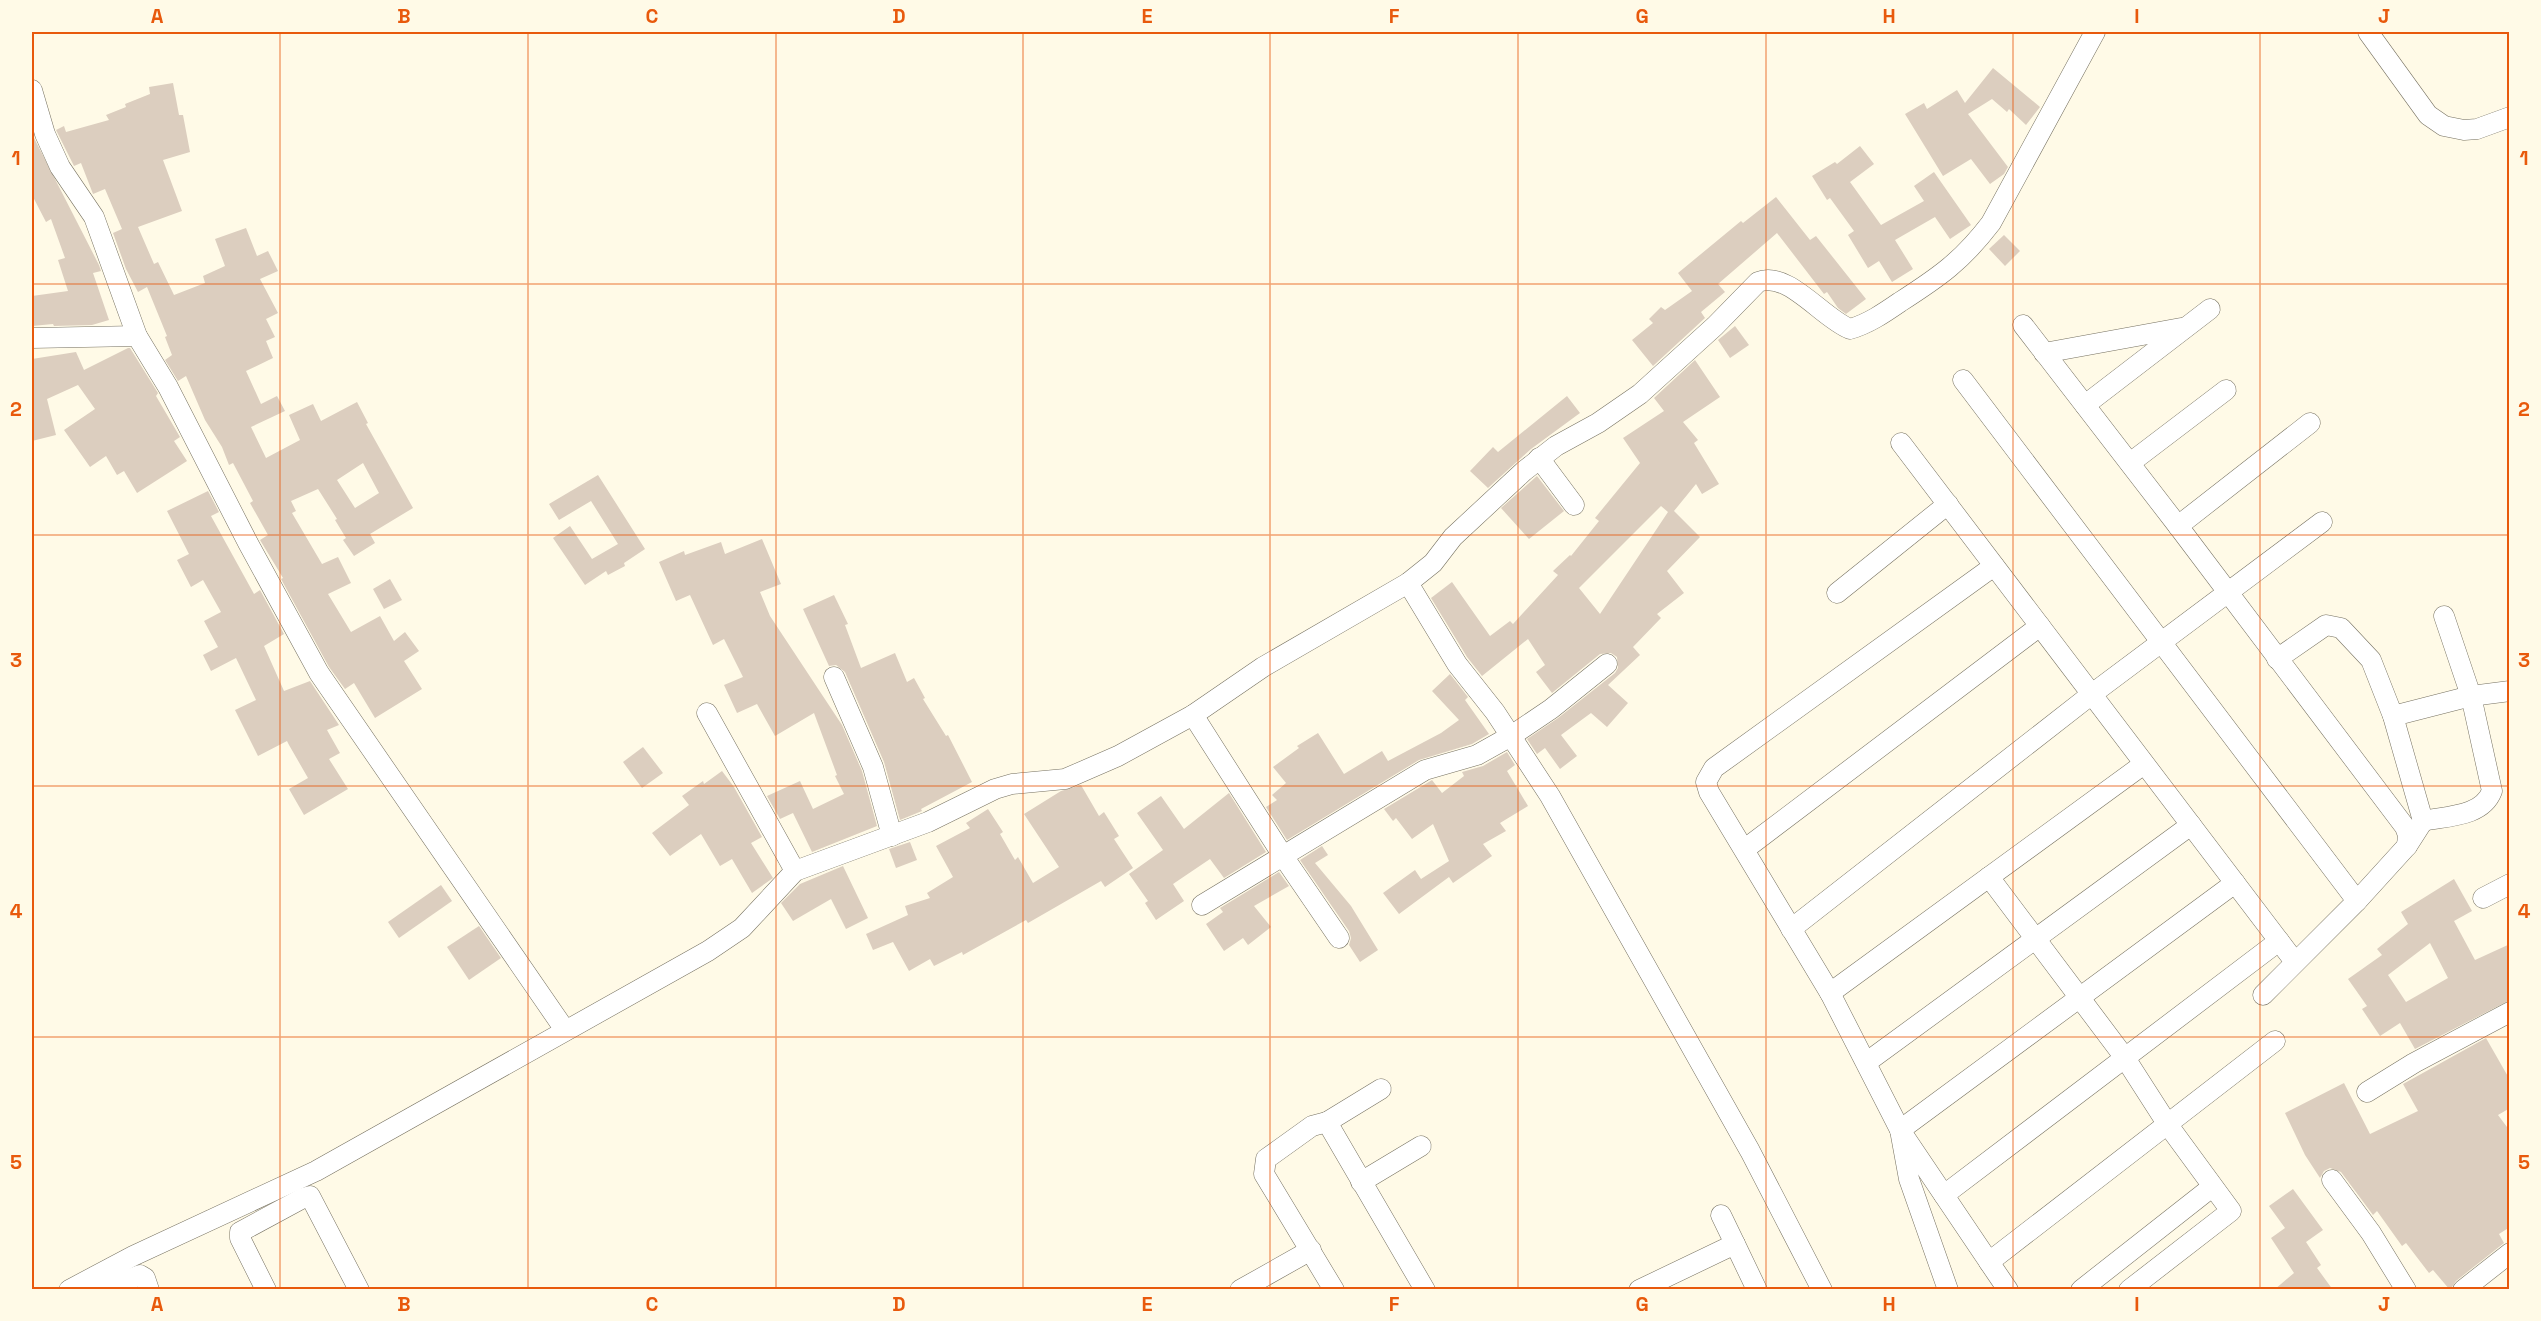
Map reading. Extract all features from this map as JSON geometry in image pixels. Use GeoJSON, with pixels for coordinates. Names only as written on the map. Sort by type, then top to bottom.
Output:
{"type":"FeatureCollection","features":[{"type":"Feature","properties":{"kind":"street"},"geometry":{"type":"LineString","coordinates":[[69,1290],[133,1256],[316,1171],[565,1030],[630,996],[731,936],[762,909],[795,871],[928,822],[995,789],[1012,784],[1065,779],[1118,756],[1193,715],[1263,667],[1408,583],[1432,563],[1453,537],[1539,458],[1640,394],[1715,326],[1758,282],[1765,279],[1785,283],[1817,308],[1850,329],[1880,315],[1945,273],[1972,248],[1991,223],[2095,32]]}},
{"type":"Feature","properties":{"kind":"street"},"geometry":{"type":"LineString","coordinates":[[2368,32],[2428,115],[2444,126],[2464,130],[2477,129],[2510,117]]}},
{"type":"Feature","properties":{"kind":"street"},"geometry":{"type":"LineString","coordinates":[[32,90],[45,134],[60,167],[94,217],[137,336],[168,387],[248,543],[319,673],[565,1030]]}},
{"type":"Feature","properties":{"kind":"street"},"geometry":{"type":"LineString","coordinates":[[2085,405],[2210,309]]}},
{"type":"Feature","properties":{"kind":"street"},"geometry":{"type":"LineString","coordinates":[[2023,325],[2405,827],[2408,835],[2407,846]]}},
{"type":"Feature","properties":{"kind":"street"},"geometry":{"type":"LineString","coordinates":[[2044,353],[2184,328]]}},
{"type":"Feature","properties":{"kind":"street"},"geometry":{"type":"LineString","coordinates":[[32,338],[137,336]]}},
{"type":"Feature","properties":{"kind":"street"},"geometry":{"type":"LineString","coordinates":[[1963,380],[2357,901]]}},
{"type":"Feature","properties":{"kind":"street"},"geometry":{"type":"LineString","coordinates":[[2130,463],[2226,390]]}},
{"type":"Feature","properties":{"kind":"street"},"geometry":{"type":"LineString","coordinates":[[2178,526],[2310,423]]}},
{"type":"Feature","properties":{"kind":"street"},"geometry":{"type":"LineString","coordinates":[[1901,443],[2295,962]]}},
{"type":"Feature","properties":{"kind":"street"},"geometry":{"type":"LineString","coordinates":[[1539,458],[1574,505]]}},
{"type":"Feature","properties":{"kind":"street"},"geometry":{"type":"LineString","coordinates":[[1837,593],[1948,504]]}},
{"type":"Feature","properties":{"kind":"street"},"geometry":{"type":"LineString","coordinates":[[1791,929],[2092,694],[2322,522]]}},
{"type":"Feature","properties":{"kind":"street"},"geometry":{"type":"LineString","coordinates":[[1994,566],[1714,768],[1706,782],[1709,792],[1830,993],[1900,1130],[2008,1290]]}},
{"type":"Feature","properties":{"kind":"street"},"geometry":{"type":"LineString","coordinates":[[1408,583],[1457,664],[1511,736],[1550,796],[1749,1151],[1822,1290]]}},
{"type":"Feature","properties":{"kind":"street"},"geometry":{"type":"LineString","coordinates":[[2263,995],[2357,901],[2407,846],[2423,821],[2476,810],[2488,800],[2492,791],[2471,696],[2444,616]]}},
{"type":"Feature","properties":{"kind":"street"},"geometry":{"type":"LineString","coordinates":[[2277,660],[2319,628],[2333,625],[2342,628],[2371,660],[2393,716],[2423,821]]}},
{"type":"Feature","properties":{"kind":"street"},"geometry":{"type":"LineString","coordinates":[[1745,849],[2040,626]]}},
{"type":"Feature","properties":{"kind":"street"},"geometry":{"type":"LineString","coordinates":[[1202,905],[1425,770],[1477,754],[1511,736],[1551,709],[1607,664]]}},
{"type":"Feature","properties":{"kind":"street"},"geometry":{"type":"LineString","coordinates":[[834,677],[873,766],[892,836]]}},
{"type":"Feature","properties":{"kind":"street"},"geometry":{"type":"LineString","coordinates":[[2393,716],[2471,696],[2510,691]]}},
{"type":"Feature","properties":{"kind":"street"},"geometry":{"type":"LineString","coordinates":[[707,713],[795,871]]}},
{"type":"Feature","properties":{"kind":"street"},"geometry":{"type":"LineString","coordinates":[[1193,715],[1283,856],[1339,938]]}},
{"type":"Feature","properties":{"kind":"street"},"geometry":{"type":"LineString","coordinates":[[1830,993],[2144,764]]}},
{"type":"Feature","properties":{"kind":"street"},"geometry":{"type":"LineString","coordinates":[[1867,1062],[2190,825]]}},
{"type":"Feature","properties":{"kind":"street"},"geometry":{"type":"LineString","coordinates":[[1989,878],[2125,1058],[2168,1125],[2231,1211],[2129,1290]]}},
{"type":"Feature","properties":{"kind":"street"},"geometry":{"type":"LineString","coordinates":[[1900,1130],[2235,883]]}},
{"type":"Feature","properties":{"kind":"street"},"geometry":{"type":"LineString","coordinates":[[2483,898],[2510,884]]}},
{"type":"Feature","properties":{"kind":"street"},"geometry":{"type":"LineString","coordinates":[[1944,1195],[2278,941]]}},
{"type":"Feature","properties":{"kind":"street"},"geometry":{"type":"LineString","coordinates":[[2367,1092],[2414,1063],[2510,1012]]}},
{"type":"Feature","properties":{"kind":"street"},"geometry":{"type":"LineString","coordinates":[[1989,1262],[2275,1041]]}},
{"type":"Feature","properties":{"kind":"street"},"geometry":{"type":"LineString","coordinates":[[1334,1290],[1264,1174],[1266,1159],[1312,1126],[1327,1122],[1381,1089]]}},
{"type":"Feature","properties":{"kind":"street"},"geometry":{"type":"LineString","coordinates":[[1327,1122],[1425,1290]]}},
{"type":"Feature","properties":{"kind":"street"},"geometry":{"type":"LineString","coordinates":[[1900,1130],[1909,1179],[1948,1290]]}},
{"type":"Feature","properties":{"kind":"street"},"geometry":{"type":"LineString","coordinates":[[1361,1182],[1421,1146]]}},
{"type":"Feature","properties":{"kind":"street"},"geometry":{"type":"LineString","coordinates":[[2332,1180],[2371,1233],[2406,1290]]}},
{"type":"Feature","properties":{"kind":"street"},"geometry":{"type":"LineString","coordinates":[[2091,1287],[2212,1187]]}},
{"type":"Feature","properties":{"kind":"street"},"geometry":{"type":"LineString","coordinates":[[266,1290],[240,1238],[240,1232],[310,1196],[359,1290]]}},
{"type":"Feature","properties":{"kind":"street"},"geometry":{"type":"LineString","coordinates":[[1721,1215],[1757,1290]]}},
{"type":"Feature","properties":{"kind":"street"},"geometry":{"type":"LineString","coordinates":[[1639,1290],[1735,1244]]}},
{"type":"Feature","properties":{"kind":"street"},"geometry":{"type":"LineString","coordinates":[[1245,1288],[1311,1251]]}},
{"type":"Feature","properties":{"kind":"street"},"geometry":{"type":"LineString","coordinates":[[2463,1290],[2510,1253]]}},
{"type":"Feature","properties":{"kind":"street"},"geometry":{"type":"LineString","coordinates":[[102,1290],[140,1275],[145,1278],[149,1290]]}},
{"type":"Feature","properties":{"kind":"building"},"geometry":{"type":"Polygon","coordinates":[[[1993,68],[2040,107],[2026,125],[2009,109],[2007,112],[1992,99],[1968,114],[2008,167],[2004,174],[1990,184],[1971,159],[1943,176],[1905,114],[1924,103],[1927,109],[1957,90],[1965,103],[1993,68]]]}},
{"type":"Feature","properties":{"kind":"building"},"geometry":{"type":"Polygon","coordinates":[[[173,83],[179,115],[183,115],[190,152],[163,160],[182,211],[138,227],[154,264],[158,262],[174,295],[205,283],[203,276],[225,266],[215,239],[246,228],[257,256],[268,251],[278,271],[260,279],[278,313],[266,319],[275,337],[266,341],[273,358],[246,371],[261,404],[277,396],[285,411],[251,427],[266,458],[300,440],[289,415],[313,404],[321,421],[357,402],[368,423],[366,424],[413,508],[370,534],[375,543],[354,556],[343,540],[346,538],[335,520],[337,519],[318,489],[291,501],[296,511],[292,513],[322,564],[338,557],[351,583],[328,594],[351,632],[380,616],[394,641],[405,632],[419,651],[404,661],[422,689],[375,718],[354,683],[345,689],[329,667],[281,579],[283,578],[260,540],[268,535],[250,503],[253,501],[233,463],[229,465],[222,447],[205,420],[186,376],[178,381],[165,360],[172,355],[165,337],[167,336],[147,287],[138,292],[126,269],[113,233],[122,229],[105,189],[93,194],[81,163],[74,166],[56,130],[64,126],[66,132],[109,120],[106,115],[150,94],[149,87],[173,83]],[[363,463],[337,480],[355,508],[379,493],[363,463]]]}},
{"type":"Feature","properties":{"kind":"building"},"geometry":{"type":"Polygon","coordinates":[[[34,138],[99,265],[101,271],[93,273],[109,320],[92,325],[32,326],[32,296],[68,291],[58,260],[65,258],[51,219],[46,222],[32,195],[32,139],[34,138]]]}},
{"type":"Feature","properties":{"kind":"building"},"geometry":{"type":"Polygon","coordinates":[[[1860,146],[1874,164],[1850,182],[1881,225],[1924,201],[1914,186],[1934,172],[1971,225],[1950,239],[1935,217],[1895,240],[1913,269],[1892,282],[1879,261],[1868,268],[1848,235],[1854,231],[1830,198],[1827,200],[1812,176],[1835,162],[1837,164],[1860,146]]]}},
{"type":"Feature","properties":{"kind":"building"},"geometry":{"type":"Polygon","coordinates":[[[1776,197],[1810,240],[1816,236],[1866,299],[1846,314],[1838,308],[1827,292],[1824,294],[1777,233],[1718,284],[1725,292],[1701,312],[1705,318],[1653,366],[1632,340],[1653,323],[1649,319],[1661,307],[1665,310],[1692,291],[1678,273],[1741,221],[1743,223],[1776,197]]]}},
{"type":"Feature","properties":{"kind":"building"},"geometry":{"type":"Polygon","coordinates":[[[2004,235],[2020,251],[2005,266],[1989,249],[2004,235]]]}},
{"type":"Feature","properties":{"kind":"building"},"geometry":{"type":"Polygon","coordinates":[[[1735,326],[1749,345],[1730,358],[1718,340],[1735,326]]]}},
{"type":"Feature","properties":{"kind":"building"},"geometry":{"type":"Polygon","coordinates":[[[128,348],[158,393],[156,396],[180,437],[174,441],[187,461],[137,493],[124,471],[117,475],[106,456],[90,467],[64,430],[95,409],[78,385],[47,399],[56,435],[32,441],[32,359],[76,352],[84,370],[128,348]]]}},
{"type":"Feature","properties":{"kind":"building"},"geometry":{"type":"Polygon","coordinates":[[[1695,360],[1720,397],[1683,422],[1698,440],[1694,443],[1719,484],[1702,494],[1696,484],[1674,511],[1700,537],[1667,571],[1684,593],[1657,614],[1661,618],[1633,647],[1640,655],[1608,685],[1628,703],[1607,727],[1591,713],[1561,735],[1577,756],[1560,769],[1545,748],[1537,754],[1527,739],[1558,718],[1615,673],[1618,668],[1617,657],[1611,653],[1600,654],[1552,693],[1536,672],[1545,665],[1528,639],[1482,676],[1467,657],[1431,598],[1452,582],[1490,636],[1510,621],[1513,624],[1558,575],[1553,571],[1571,556],[1599,521],[1595,518],[1640,463],[1623,438],[1664,411],[1654,398],[1695,360]],[[1661,506],[1579,588],[1600,614],[1668,512],[1661,506]]]}},
{"type":"Feature","properties":{"kind":"building"},"geometry":{"type":"Polygon","coordinates":[[[1567,396],[1580,413],[1531,449],[1488,488],[1470,471],[1493,447],[1498,452],[1567,396]]]}},
{"type":"Feature","properties":{"kind":"building"},"geometry":{"type":"Polygon","coordinates":[[[598,475],[645,549],[624,563],[625,566],[608,575],[606,571],[585,585],[553,538],[570,526],[592,559],[618,544],[591,501],[559,520],[549,504],[598,475]]]}},
{"type":"Feature","properties":{"kind":"building"},"geometry":{"type":"Polygon","coordinates":[[[1537,476],[1564,511],[1529,539],[1501,508],[1537,476]]]}},
{"type":"Feature","properties":{"kind":"building"},"geometry":{"type":"Polygon","coordinates":[[[208,491],[219,512],[211,516],[254,594],[260,590],[284,634],[264,646],[284,691],[310,681],[339,725],[327,730],[340,753],[329,759],[348,789],[304,815],[289,789],[308,778],[287,741],[258,756],[235,710],[256,700],[236,658],[211,671],[203,655],[218,647],[204,621],[221,612],[203,580],[191,587],[177,560],[189,554],[167,511],[208,491]]]}},
{"type":"Feature","properties":{"kind":"building"},"geometry":{"type":"Polygon","coordinates":[[[762,539],[781,584],[760,592],[770,616],[842,725],[862,771],[877,826],[812,852],[793,813],[780,819],[767,796],[800,781],[813,809],[844,794],[835,776],[837,775],[814,713],[775,736],[757,704],[737,713],[724,685],[743,677],[724,639],[713,645],[690,595],[676,601],[659,562],[684,551],[685,555],[721,542],[725,554],[762,539]]]}},
{"type":"Feature","properties":{"kind":"building"},"geometry":{"type":"Polygon","coordinates":[[[390,579],[402,600],[384,609],[373,589],[390,579]]]}},
{"type":"Feature","properties":{"kind":"building"},"geometry":{"type":"Polygon","coordinates":[[[834,595],[848,624],[845,625],[861,668],[895,653],[907,682],[914,678],[925,698],[923,699],[946,736],[948,735],[972,782],[921,809],[922,811],[900,820],[884,762],[845,672],[836,665],[829,666],[803,609],[834,595]]]}},
{"type":"Feature","properties":{"kind":"building"},"geometry":{"type":"Polygon","coordinates":[[[1450,674],[1468,697],[1465,700],[1489,734],[1472,744],[1419,760],[1287,840],[1266,807],[1277,800],[1272,795],[1286,783],[1273,767],[1299,748],[1297,746],[1318,733],[1344,774],[1382,751],[1388,761],[1441,733],[1459,720],[1432,691],[1450,674]]]}},
{"type":"Feature","properties":{"kind":"building"},"geometry":{"type":"Polygon","coordinates":[[[643,747],[663,773],[642,788],[623,762],[643,747]]]}},
{"type":"Feature","properties":{"kind":"building"},"geometry":{"type":"Polygon","coordinates":[[[1507,752],[1515,765],[1507,771],[1528,806],[1500,823],[1506,831],[1483,844],[1492,856],[1453,883],[1449,877],[1399,914],[1383,893],[1415,870],[1421,879],[1449,861],[1433,824],[1412,839],[1396,818],[1393,821],[1384,809],[1432,780],[1442,793],[1464,776],[1462,772],[1483,766],[1507,752]]]}},
{"type":"Feature","properties":{"kind":"building"},"geometry":{"type":"Polygon","coordinates":[[[722,771],[734,787],[762,837],[751,843],[773,878],[752,893],[732,859],[720,866],[701,834],[670,856],[652,833],[689,805],[682,796],[722,771]]]}},
{"type":"Feature","properties":{"kind":"building"},"geometry":{"type":"Polygon","coordinates":[[[1081,785],[1099,816],[1104,812],[1119,836],[1114,839],[1133,868],[1105,887],[1101,881],[1028,923],[1026,920],[963,955],[962,952],[934,966],[930,959],[909,971],[893,942],[873,950],[866,934],[908,915],[905,906],[930,898],[927,893],[953,877],[936,846],[970,828],[966,823],[988,809],[1003,832],[1000,834],[1015,860],[1018,857],[1033,883],[1059,867],[1024,814],[1061,791],[1081,785]]]}},
{"type":"Feature","properties":{"kind":"building"},"geometry":{"type":"Polygon","coordinates":[[[1229,793],[1266,852],[1224,878],[1210,859],[1173,884],[1184,901],[1156,920],[1145,903],[1148,901],[1129,874],[1163,850],[1137,813],[1161,796],[1184,829],[1229,793]]]}},
{"type":"Feature","properties":{"kind":"building"},"geometry":{"type":"Polygon","coordinates":[[[910,842],[917,860],[896,868],[889,849],[910,842]]]}},
{"type":"Feature","properties":{"kind":"building"},"geometry":{"type":"Polygon","coordinates":[[[1322,846],[1328,855],[1315,863],[1351,906],[1378,950],[1360,962],[1349,945],[1351,938],[1349,931],[1300,860],[1322,846]]]}},
{"type":"Feature","properties":{"kind":"building"},"geometry":{"type":"Polygon","coordinates":[[[843,866],[868,918],[846,929],[831,899],[793,921],[781,903],[800,884],[843,866]]]}},
{"type":"Feature","properties":{"kind":"building"},"geometry":{"type":"Polygon","coordinates":[[[1279,872],[1289,886],[1254,906],[1271,927],[1248,945],[1243,938],[1224,951],[1206,924],[1223,912],[1220,908],[1279,872]]]}},
{"type":"Feature","properties":{"kind":"building"},"geometry":{"type":"Polygon","coordinates":[[[2454,879],[2472,911],[2454,921],[2475,960],[2510,944],[2510,1000],[2415,1049],[2400,1023],[2380,1036],[2362,1009],[2367,1006],[2348,979],[2382,955],[2377,949],[2408,924],[2401,912],[2454,879]],[[2430,943],[2388,975],[2406,1002],[2448,978],[2430,943]]]}},
{"type":"Feature","properties":{"kind":"building"},"geometry":{"type":"Polygon","coordinates":[[[441,885],[452,901],[399,938],[388,922],[441,885]]]}},
{"type":"Feature","properties":{"kind":"building"},"geometry":{"type":"Polygon","coordinates":[[[479,926],[501,958],[469,980],[447,947],[479,926]]]}},
{"type":"Feature","properties":{"kind":"building"},"geometry":{"type":"Polygon","coordinates":[[[2486,1038],[2510,1080],[2510,1108],[2498,1115],[2510,1131],[2510,1227],[2499,1234],[2504,1243],[2456,1281],[2450,1290],[2433,1270],[2429,1273],[2406,1243],[2402,1246],[2377,1211],[2373,1215],[2341,1172],[2330,1168],[2324,1171],[2320,1178],[2305,1155],[2285,1113],[2344,1083],[2370,1134],[2418,1111],[2403,1084],[2486,1038]]]}},
{"type":"Feature","properties":{"kind":"building"},"geometry":{"type":"Polygon","coordinates":[[[2293,1189],[2323,1230],[2306,1242],[2321,1265],[2317,1268],[2333,1290],[2274,1290],[2294,1273],[2271,1238],[2285,1228],[2269,1206],[2293,1189]]]}}]}
